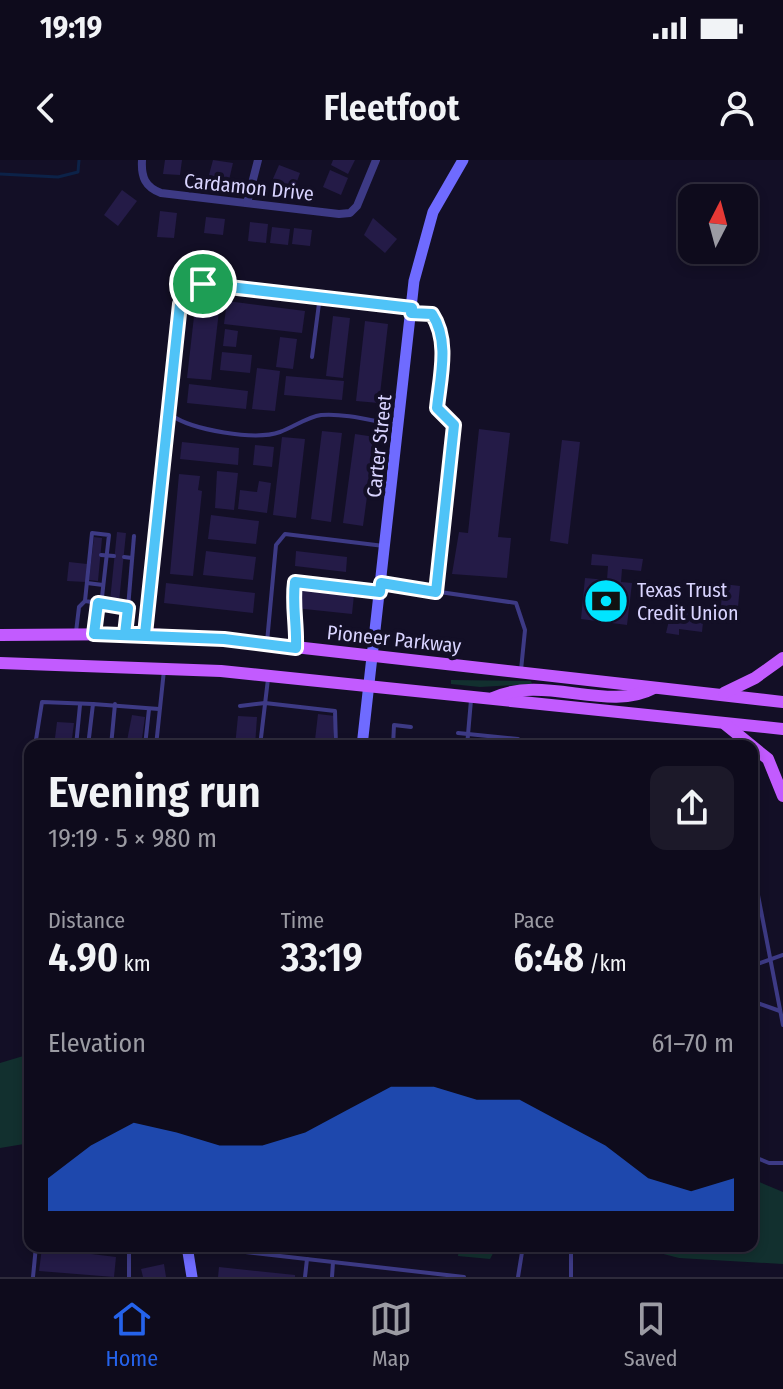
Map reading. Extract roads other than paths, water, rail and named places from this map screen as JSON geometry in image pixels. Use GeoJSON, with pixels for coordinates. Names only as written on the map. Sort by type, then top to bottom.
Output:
{"type":"FeatureCollection","features":[{"type":"Feature","properties":{"kind":"main road","name":"Pioneer Parkway"},"geometry":{"type":"LineString","coordinates":[[0,635],[145,634],[266,644],[783,702]]}},
{"type":"Feature","properties":{"kind":"main road"},"geometry":{"type":"LineString","coordinates":[[719,694],[755,678],[783,658]]}},
{"type":"Feature","properties":{"kind":"main road"},"geometry":{"type":"LineString","coordinates":[[0,663],[165,667],[783,729]]}},
{"type":"Feature","properties":{"kind":"main road"},"geometry":{"type":"LineString","coordinates":[[490,700],[504,693],[554,689],[631,697],[654,688]]}},
{"type":"Feature","properties":{"kind":"main road"},"geometry":{"type":"LineString","coordinates":[[722,722],[744,740]]}},
{"type":"Feature","properties":{"kind":"main road"},"geometry":{"type":"LineString","coordinates":[[758,751],[768,759],[783,796]]}},
{"type":"Feature","properties":{"kind":"street","name":"Cardamon Drive"},"geometry":{"type":"LineString","coordinates":[[142,160],[143,177],[150,188],[161,193],[339,214],[350,213],[357,206],[376,160]]}},
{"type":"Feature","properties":{"kind":"street"},"geometry":{"type":"LineString","coordinates":[[247,203],[258,160]]}},
{"type":"Feature","properties":{"kind":"street","name":"Carter Street"},"geometry":{"type":"LineString","coordinates":[[363,740],[418,258],[433,212],[463,160]]}},
{"type":"Feature","properties":{"kind":"street"},"geometry":{"type":"LineString","coordinates":[[188,1252],[192,1277]]}},
{"type":"Feature","properties":{"kind":"lane"},"geometry":{"type":"LineString","coordinates":[[145,634],[171,415],[180,304],[192,286],[247,287],[432,314],[438,323],[443,352],[437,408],[454,425],[436,592]]}},
{"type":"Feature","properties":{"kind":"lane"},"geometry":{"type":"LineString","coordinates":[[312,357],[320,296]]}},
{"type":"Feature","properties":{"kind":"lane"},"geometry":{"type":"LineString","coordinates":[[171,415],[182,423],[215,431],[255,433],[278,433],[320,415],[400,425]]}},
{"type":"Feature","properties":{"kind":"lane"},"geometry":{"type":"LineString","coordinates":[[76,634],[79,607],[85,601],[92,533],[109,535],[103,556],[103,585],[94,634]]}},
{"type":"Feature","properties":{"kind":"lane"},"geometry":{"type":"LineString","coordinates":[[266,644],[276,545],[285,534],[385,546]]}},
{"type":"Feature","properties":{"kind":"lane"},"geometry":{"type":"LineString","coordinates":[[125,634],[134,536]]}},
{"type":"Feature","properties":{"kind":"lane"},"geometry":{"type":"LineString","coordinates":[[103,556],[114,556]]}},
{"type":"Feature","properties":{"kind":"lane"},"geometry":{"type":"LineString","coordinates":[[124,557],[132,558]]}},
{"type":"Feature","properties":{"kind":"lane"},"geometry":{"type":"LineString","coordinates":[[296,648],[297,617],[292,608],[295,582],[436,592],[516,603],[525,630],[521,673]]}},
{"type":"Feature","properties":{"kind":"lane"},"geometry":{"type":"LineString","coordinates":[[87,583],[103,585]]}},
{"type":"Feature","properties":{"kind":"lane"},"geometry":{"type":"LineString","coordinates":[[85,601],[128,608]]}},
{"type":"Feature","properties":{"kind":"lane"},"geometry":{"type":"LineString","coordinates":[[156,740],[165,667]]}},
{"type":"Feature","properties":{"kind":"lane"},"geometry":{"type":"LineString","coordinates":[[261,740],[268,676]]}},
{"type":"Feature","properties":{"kind":"lane"},"geometry":{"type":"LineString","coordinates":[[468,740],[471,698]]}},
{"type":"Feature","properties":{"kind":"lane"},"geometry":{"type":"LineString","coordinates":[[36,740],[42,702],[159,709]]}},
{"type":"Feature","properties":{"kind":"lane"},"geometry":{"type":"LineString","coordinates":[[240,706],[265,703],[335,711],[336,740]]}},
{"type":"Feature","properties":{"kind":"lane"},"geometry":{"type":"LineString","coordinates":[[77,740],[80,704]]}},
{"type":"Feature","properties":{"kind":"lane"},"geometry":{"type":"LineString","coordinates":[[89,740],[93,704]]}},
{"type":"Feature","properties":{"kind":"lane"},"geometry":{"type":"LineString","coordinates":[[112,740],[115,704]]}},
{"type":"Feature","properties":{"kind":"lane"},"geometry":{"type":"LineString","coordinates":[[146,740],[149,708]]}},
{"type":"Feature","properties":{"kind":"lane"},"geometry":{"type":"LineString","coordinates":[[393,740],[394,725],[411,727]]}},
{"type":"Feature","properties":{"kind":"lane"},"geometry":{"type":"LineString","coordinates":[[458,733],[518,739]]}},
{"type":"Feature","properties":{"kind":"lane"},"geometry":{"type":"LineString","coordinates":[[758,893],[783,1025]]}},
{"type":"Feature","properties":{"kind":"lane"},"geometry":{"type":"LineString","coordinates":[[758,963],[783,955]]}},
{"type":"Feature","properties":{"kind":"lane"},"geometry":{"type":"LineString","coordinates":[[758,1003],[781,1012]]}},
{"type":"Feature","properties":{"kind":"lane"},"geometry":{"type":"LineString","coordinates":[[758,1158],[769,1163],[783,1163]]}},
{"type":"Feature","properties":{"kind":"lane"},"geometry":{"type":"LineString","coordinates":[[33,1277],[35,1252]]}},
{"type":"Feature","properties":{"kind":"lane"},"geometry":{"type":"LineString","coordinates":[[129,1252],[129,1277]]}},
{"type":"Feature","properties":{"kind":"lane"},"geometry":{"type":"LineString","coordinates":[[246,1252],[464,1277]]}},
{"type":"Feature","properties":{"kind":"lane"},"geometry":{"type":"LineString","coordinates":[[518,1277],[522,1252]]}},
{"type":"Feature","properties":{"kind":"lane"},"geometry":{"type":"LineString","coordinates":[[571,1252],[571,1277]]}},
{"type":"Feature","properties":{"kind":"lane"},"geometry":{"type":"LineString","coordinates":[[305,1277],[307,1259]]}},
{"type":"Feature","properties":{"kind":"lane"},"geometry":{"type":"LineString","coordinates":[[332,1277],[333,1262]]}},
{"type":"Feature","properties":{"kind":"waterway"},"geometry":{"type":"LineString","coordinates":[[0,174],[58,177],[78,172],[79,160]]}},
{"type":"Feature","properties":{"kind":"place","name":"Texas Trust Credit Union"},"geometry":{"type":"Point","coordinates":[606,601]}}]}
